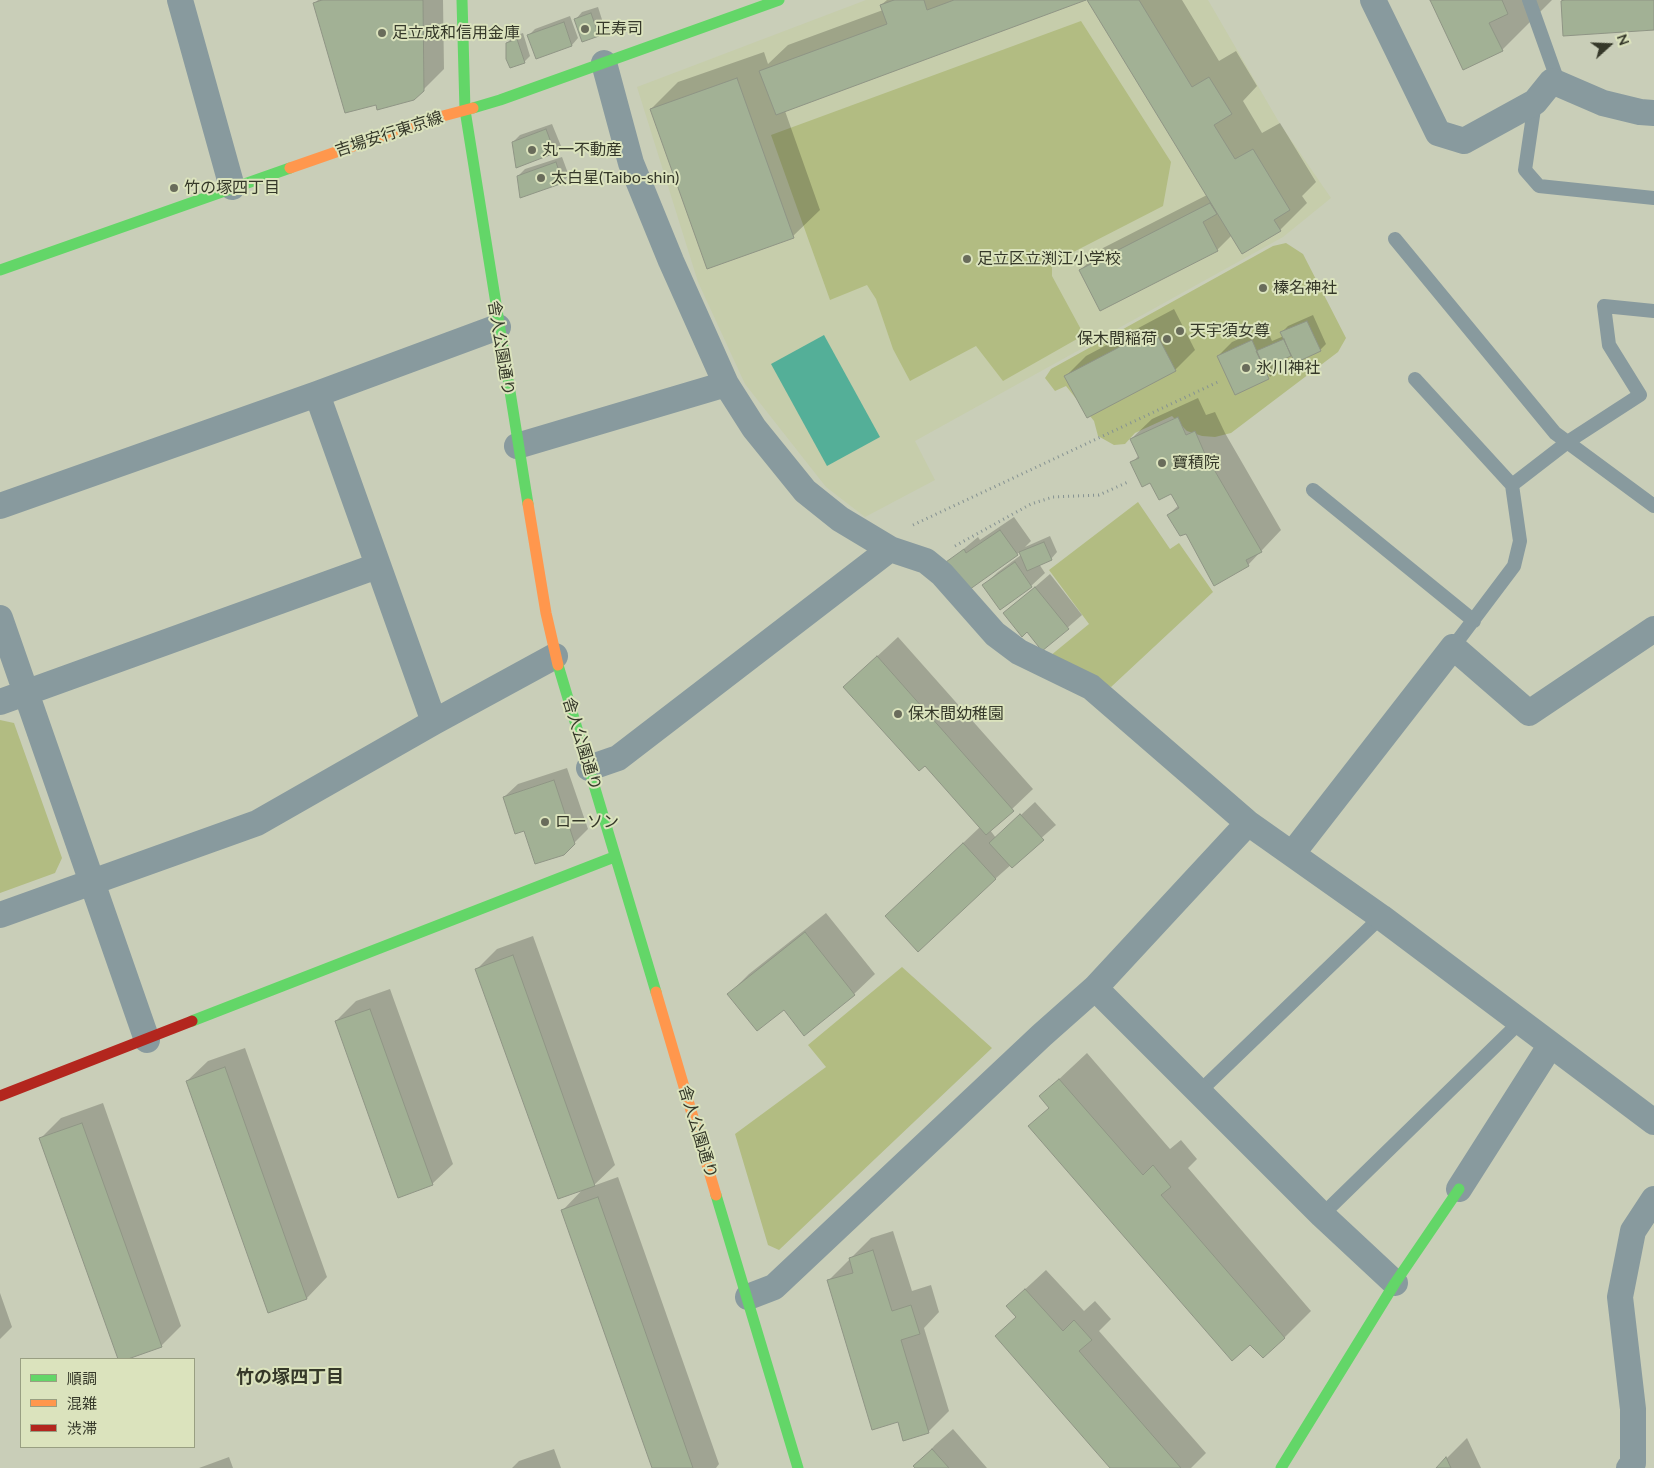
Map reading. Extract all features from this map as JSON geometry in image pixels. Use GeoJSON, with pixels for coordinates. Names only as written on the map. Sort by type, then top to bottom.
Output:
{"type":"FeatureCollection","features":[{"type":"Feature","properties":{"kind":"street"},"geometry":{"type":"LineString","coordinates":[[180,0],[232,187]]}},
{"type":"Feature","properties":{"kind":"street","name":"舎人公園通り"},"geometry":{"type":"LineString","coordinates":[[462,0],[465,110],[517,446],[555,656],[798,1468]]}},
{"type":"Feature","properties":{"kind":"street"},"geometry":{"type":"LineString","coordinates":[[1373,0],[1438,133],[1464,141],[1536,102],[1552,82],[1603,103],[1640,112],[1654,113]]}},
{"type":"Feature","properties":{"kind":"street","name":"吉場安行東京線"},"geometry":{"type":"LineString","coordinates":[[0,270],[232,187],[428,120],[465,110],[604,63],[763,3]]}},
{"type":"Feature","properties":{"kind":"street"},"geometry":{"type":"LineString","coordinates":[[604,63],[631,162],[671,261],[726,384],[754,428],[805,491],[840,520],[883,545],[926,562],[942,574],[995,634],[1019,652],[1091,687],[1248,823],[1452,969],[1519,1023],[1654,1122]]}},
{"type":"Feature","properties":{"kind":"street"},"geometry":{"type":"LineString","coordinates":[[0,506],[317,394],[498,327]]}},
{"type":"Feature","properties":{"kind":"street"},"geometry":{"type":"LineString","coordinates":[[517,446],[726,384]]}},
{"type":"Feature","properties":{"kind":"street"},"geometry":{"type":"LineString","coordinates":[[317,394],[434,722]]}},
{"type":"Feature","properties":{"kind":"street"},"geometry":{"type":"LineString","coordinates":[[589,768],[618,758],[883,545]]}},
{"type":"Feature","properties":{"kind":"street"},"geometry":{"type":"LineString","coordinates":[[0,702],[377,566]]}},
{"type":"Feature","properties":{"kind":"street"},"geometry":{"type":"LineString","coordinates":[[0,618],[147,1040]]}},
{"type":"Feature","properties":{"kind":"street"},"geometry":{"type":"LineString","coordinates":[[1292,854],[1453,647],[1529,713],[1654,629]]}},
{"type":"Feature","properties":{"kind":"street"},"geometry":{"type":"LineString","coordinates":[[0,915],[257,823],[434,722],[555,656]]}},
{"type":"Feature","properties":{"kind":"street"},"geometry":{"type":"LineString","coordinates":[[748,1297],[774,1287],[1028,1048],[1095,988],[1248,823]]}},
{"type":"Feature","properties":{"kind":"street"},"geometry":{"type":"LineString","coordinates":[[0,1096],[614,857]]}},
{"type":"Feature","properties":{"kind":"street"},"geometry":{"type":"LineString","coordinates":[[1095,988],[1198,1093],[1395,1284]]}},
{"type":"Feature","properties":{"kind":"street"},"geometry":{"type":"LineString","coordinates":[[1281,1468],[1395,1284],[1459,1189],[1550,1046]]}},
{"type":"Feature","properties":{"kind":"street"},"geometry":{"type":"LineString","coordinates":[[1629,1468],[1633,1463],[1633,1409],[1620,1297],[1633,1231],[1654,1199]]}},
{"type":"Feature","properties":{"kind":"lane"},"geometry":{"type":"LineString","coordinates":[[1529,0],[1555,73],[1552,82]]}},
{"type":"Feature","properties":{"kind":"lane"},"geometry":{"type":"LineString","coordinates":[[1536,102],[1526,170],[1539,186],[1654,198]]}},
{"type":"Feature","properties":{"kind":"lane"},"geometry":{"type":"LineString","coordinates":[[1395,238],[1555,433],[1569,441],[1654,506]]}},
{"type":"Feature","properties":{"kind":"lane"},"geometry":{"type":"LineString","coordinates":[[1512,484],[1569,441],[1640,395],[1609,345],[1604,306],[1654,311]]}},
{"type":"Feature","properties":{"kind":"lane"},"geometry":{"type":"LineString","coordinates":[[1415,379],[1512,484],[1520,541],[1514,566],[1453,647]]}},
{"type":"Feature","properties":{"kind":"lane"},"geometry":{"type":"LineString","coordinates":[[1313,490],[1474,621]]}},
{"type":"Feature","properties":{"kind":"lane"},"geometry":{"type":"LineString","coordinates":[[1198,1093],[1381,917]]}},
{"type":"Feature","properties":{"kind":"lane"},"geometry":{"type":"LineString","coordinates":[[1322,1215],[1519,1023]]}},
{"type":"Feature","properties":{"kind":"path"},"geometry":{"type":"LineString","coordinates":[[883,545],[1220,381]]}},
{"type":"Feature","properties":{"kind":"path"},"geometry":{"type":"LineString","coordinates":[[926,562],[1031,504],[1053,496],[1099,495],[1128,482]]}},
{"type":"Feature","properties":{"kind":"shaded area","name":"足立区立渕江小学校"},"geometry":{"type":"Polygon","coordinates":[[[866,0],[1208,0],[1280,124],[1331,198],[1283,237],[915,441],[935,480],[865,517],[826,487],[745,384],[698,282],[637,87],[866,0]]]}},
{"type":"Feature","properties":{"kind":"green space"},"geometry":{"type":"Polygon","coordinates":[[[1081,21],[1171,162],[1163,206],[1052,263],[1052,276],[1084,335],[1003,381],[976,346],[910,381],[893,349],[876,299],[867,285],[830,300],[771,135],[1081,21]]]}},
{"type":"Feature","properties":{"kind":"green space"},"geometry":{"type":"Polygon","coordinates":[[[1286,243],[1303,254],[1346,338],[1338,352],[1231,433],[1215,437],[1202,436],[1187,431],[1172,416],[1135,433],[1125,444],[1114,445],[1098,436],[1094,421],[1066,386],[1055,391],[1045,378],[1051,369],[1273,246],[1286,243]]]}},
{"type":"Feature","properties":{"kind":"green space"},"geometry":{"type":"Polygon","coordinates":[[[1138,502],[1170,549],[1179,543],[1213,592],[1111,687],[1050,656],[1089,624],[1049,570],[1138,502]]]}},
{"type":"Feature","properties":{"kind":"green space"},"geometry":{"type":"Polygon","coordinates":[[[0,720],[14,723],[62,858],[55,873],[0,893],[0,720]]]}},
{"type":"Feature","properties":{"kind":"green space"},"geometry":{"type":"Polygon","coordinates":[[[902,967],[992,1048],[779,1250],[768,1245],[735,1134],[826,1067],[808,1045],[902,967]]]}},
{"type":"Feature","properties":{"kind":"water"},"geometry":{"type":"Polygon","coordinates":[[[824,335],[880,437],[827,466],[771,364],[824,335]]]}},
{"type":"Feature","properties":{"kind":"building"},"geometry":{"type":"Polygon","coordinates":[[[322,0],[423,0],[424,91],[414,100],[377,110],[376,105],[345,113],[313,3],[322,0]]]}},
{"type":"Feature","properties":{"kind":"building"},"geometry":{"type":"Polygon","coordinates":[[[894,0],[924,0],[927,10],[954,0],[1086,0],[776,115],[759,71],[887,24],[880,5],[894,0]]]}},
{"type":"Feature","properties":{"kind":"building"},"geometry":{"type":"Polygon","coordinates":[[[1087,0],[1139,0],[1192,87],[1209,77],[1232,114],[1214,125],[1235,159],[1253,149],[1290,210],[1274,220],[1281,231],[1242,254],[1087,0]]]}},
{"type":"Feature","properties":{"kind":"building"},"geometry":{"type":"Polygon","coordinates":[[[1430,0],[1502,0],[1508,14],[1489,23],[1503,51],[1463,70],[1430,0]]]}},
{"type":"Feature","properties":{"kind":"building"},"geometry":{"type":"Polygon","coordinates":[[[1654,0],[1654,30],[1563,36],[1561,1],[1654,0]]]}},
{"type":"Feature","properties":{"kind":"building"},"geometry":{"type":"Polygon","coordinates":[[[591,13],[599,36],[582,42],[574,19],[591,13]]]}},
{"type":"Feature","properties":{"kind":"building"},"geometry":{"type":"Polygon","coordinates":[[[564,22],[572,46],[536,59],[527,35],[564,22]]]}},
{"type":"Feature","properties":{"kind":"building"},"geometry":{"type":"Polygon","coordinates":[[[517,39],[525,63],[510,68],[506,59],[506,43],[517,39]]]}},
{"type":"Feature","properties":{"kind":"building"},"geometry":{"type":"Polygon","coordinates":[[[737,78],[794,238],[707,269],[650,109],[737,78]]]}},
{"type":"Feature","properties":{"kind":"building"},"geometry":{"type":"Polygon","coordinates":[[[546,129],[555,153],[516,168],[512,142],[546,129]]]}},
{"type":"Feature","properties":{"kind":"building"},"geometry":{"type":"Polygon","coordinates":[[[556,162],[563,183],[520,198],[517,176],[556,162]]]}},
{"type":"Feature","properties":{"kind":"building"},"geometry":{"type":"Polygon","coordinates":[[[1210,203],[1217,214],[1203,222],[1218,251],[1100,311],[1079,270],[1210,203]]]}},
{"type":"Feature","properties":{"kind":"building"},"geometry":{"type":"Polygon","coordinates":[[[1307,321],[1321,351],[1295,363],[1280,332],[1307,321]]]}},
{"type":"Feature","properties":{"kind":"building"},"geometry":{"type":"Polygon","coordinates":[[[1154,329],[1176,371],[1087,418],[1064,376],[1154,329]]]}},
{"type":"Feature","properties":{"kind":"building"},"geometry":{"type":"Polygon","coordinates":[[[1284,339],[1291,356],[1264,368],[1256,351],[1284,339]]]}},
{"type":"Feature","properties":{"kind":"building"},"geometry":{"type":"Polygon","coordinates":[[[1252,340],[1269,379],[1235,395],[1217,356],[1252,340]]]}},
{"type":"Feature","properties":{"kind":"building"},"geometry":{"type":"Polygon","coordinates":[[[1178,417],[1186,435],[1195,431],[1205,454],[1262,552],[1246,560],[1249,566],[1214,586],[1186,534],[1180,536],[1167,515],[1179,508],[1171,494],[1159,500],[1150,483],[1142,487],[1130,462],[1139,458],[1130,439],[1178,417]]]}},
{"type":"Feature","properties":{"kind":"building"},"geometry":{"type":"Polygon","coordinates":[[[1000,530],[1018,555],[966,592],[946,562],[964,549],[966,553],[1000,530]]]}},
{"type":"Feature","properties":{"kind":"building"},"geometry":{"type":"Polygon","coordinates":[[[1044,542],[1052,560],[1027,571],[1019,552],[1044,542]]]}},
{"type":"Feature","properties":{"kind":"building"},"geometry":{"type":"Polygon","coordinates":[[[1015,562],[1032,587],[1000,610],[982,585],[1015,562]]]}},
{"type":"Feature","properties":{"kind":"building"},"geometry":{"type":"Polygon","coordinates":[[[1035,587],[1069,629],[1042,651],[1027,632],[1022,637],[1003,613],[1035,587]]]}},
{"type":"Feature","properties":{"kind":"building"},"geometry":{"type":"Polygon","coordinates":[[[877,656],[1014,811],[986,835],[925,766],[919,771],[843,687],[877,656]]]}},
{"type":"Feature","properties":{"kind":"building"},"geometry":{"type":"Polygon","coordinates":[[[554,780],[575,844],[564,855],[535,864],[524,831],[515,834],[503,797],[554,780]]]}},
{"type":"Feature","properties":{"kind":"building"},"geometry":{"type":"Polygon","coordinates":[[[1020,814],[1044,840],[1012,868],[989,843],[1020,814]]]}},
{"type":"Feature","properties":{"kind":"building"},"geometry":{"type":"Polygon","coordinates":[[[963,843],[996,879],[918,952],[885,916],[963,843]]]}},
{"type":"Feature","properties":{"kind":"building"},"geometry":{"type":"Polygon","coordinates":[[[805,932],[855,995],[804,1036],[784,1010],[757,1031],[727,994],[805,932]]]}},
{"type":"Feature","properties":{"kind":"building"},"geometry":{"type":"Polygon","coordinates":[[[513,955],[595,1186],[558,1199],[475,969],[513,955]]]}},
{"type":"Feature","properties":{"kind":"building"},"geometry":{"type":"Polygon","coordinates":[[[370,1009],[433,1185],[398,1198],[335,1021],[370,1009]]]}},
{"type":"Feature","properties":{"kind":"building"},"geometry":{"type":"Polygon","coordinates":[[[225,1067],[307,1299],[268,1313],[186,1081],[225,1067]]]}},
{"type":"Feature","properties":{"kind":"building"},"geometry":{"type":"Polygon","coordinates":[[[1059,1079],[1143,1175],[1153,1165],[1171,1187],[1161,1195],[1285,1338],[1263,1358],[1250,1345],[1232,1361],[1028,1126],[1049,1108],[1039,1096],[1059,1079]]]}},
{"type":"Feature","properties":{"kind":"building"},"geometry":{"type":"Polygon","coordinates":[[[82,1123],[162,1347],[131,1358],[118,1358],[39,1138],[82,1123]]]}},
{"type":"Feature","properties":{"kind":"building"},"geometry":{"type":"Polygon","coordinates":[[[598,1197],[693,1468],[652,1468],[561,1210],[598,1197]]]}},
{"type":"Feature","properties":{"kind":"building"},"geometry":{"type":"Polygon","coordinates":[[[873,1250],[892,1311],[911,1305],[920,1334],[901,1340],[929,1433],[903,1441],[898,1422],[872,1430],[827,1280],[853,1273],[849,1258],[873,1250]]]}},
{"type":"Feature","properties":{"kind":"building"},"geometry":{"type":"Polygon","coordinates":[[[1025,1289],[1063,1331],[1074,1320],[1092,1340],[1079,1351],[1181,1468],[1110,1468],[995,1336],[1016,1317],[1006,1306],[1025,1289]]]}},
{"type":"Feature","properties":{"kind":"building"},"geometry":{"type":"Polygon","coordinates":[[[932,1449],[949,1468],[915,1468],[913,1466],[932,1449]]]}},
{"type":"Feature","properties":{"kind":"building"},"geometry":{"type":"Polygon","coordinates":[[[1446,1457],[1451,1468],[1436,1468],[1446,1457]]]}},
{"type":"Feature","properties":{"kind":"traffic: fast"},"geometry":{"type":"LineString","coordinates":[[462,0],[465,110],[528,504]]}},
{"type":"Feature","properties":{"kind":"traffic: fast"},"geometry":{"type":"LineString","coordinates":[[473,108],[779,0]]}},
{"type":"Feature","properties":{"kind":"traffic: fast"},"geometry":{"type":"LineString","coordinates":[[0,270],[290,168]]}},
{"type":"Feature","properties":{"kind":"traffic: fast"},"geometry":{"type":"LineString","coordinates":[[558,665],[656,992]]}},
{"type":"Feature","properties":{"kind":"traffic: fast"},"geometry":{"type":"LineString","coordinates":[[192,1021],[614,857]]}},
{"type":"Feature","properties":{"kind":"traffic: fast"},"geometry":{"type":"LineString","coordinates":[[1281,1468],[1395,1283],[1459,1189]]}},
{"type":"Feature","properties":{"kind":"traffic: fast"},"geometry":{"type":"LineString","coordinates":[[716,1195],[798,1468]]}},
{"type":"Feature","properties":{"kind":"traffic: slow"},"geometry":{"type":"LineString","coordinates":[[290,168],[428,120],[473,108]]}},
{"type":"Feature","properties":{"kind":"traffic: slow"},"geometry":{"type":"LineString","coordinates":[[528,504],[546,613],[558,665]]}},
{"type":"Feature","properties":{"kind":"traffic: slow"},"geometry":{"type":"LineString","coordinates":[[656,992],[716,1195]]}},
{"type":"Feature","properties":{"kind":"traffic: jam"},"geometry":{"type":"LineString","coordinates":[[0,1096],[192,1021]]}},
{"type":"Feature","properties":{"kind":"place","name":"正寿司"},"geometry":{"type":"Point","coordinates":[585,29]}},
{"type":"Feature","properties":{"kind":"place","name":"足立成和信用金庫"},"geometry":{"type":"Point","coordinates":[382,33]}},
{"type":"Feature","properties":{"kind":"place","name":"丸一不動産"},"geometry":{"type":"Point","coordinates":[532,150]}},
{"type":"Feature","properties":{"kind":"place","name":"太白星(Taibo-shin)"},"geometry":{"type":"Point","coordinates":[541,178]}},
{"type":"Feature","properties":{"kind":"place","name":"竹の塚四丁目"},"geometry":{"type":"Point","coordinates":[174,188]}},
{"type":"Feature","properties":{"kind":"place","name":"足立区立渕江小学校"},"geometry":{"type":"Point","coordinates":[967,259]}},
{"type":"Feature","properties":{"kind":"place","name":"榛名神社"},"geometry":{"type":"Point","coordinates":[1263,288]}},
{"type":"Feature","properties":{"kind":"place","name":"天宇須女尊"},"geometry":{"type":"Point","coordinates":[1180,331]}},
{"type":"Feature","properties":{"kind":"place","name":"保木間稲荷"},"geometry":{"type":"Point","coordinates":[1167,339]}},
{"type":"Feature","properties":{"kind":"place","name":"氷川神社"},"geometry":{"type":"Point","coordinates":[1246,368]}},
{"type":"Feature","properties":{"kind":"place","name":"寶積院"},"geometry":{"type":"Point","coordinates":[1162,463]}},
{"type":"Feature","properties":{"kind":"place","name":"保木間幼稚園"},"geometry":{"type":"Point","coordinates":[898,714]}},
{"type":"Feature","properties":{"kind":"place","name":"ローソン"},"geometry":{"type":"Point","coordinates":[545,822]}},
{"type":"Feature","properties":{"kind":"district","name":"竹の塚四丁目"},"geometry":{"type":"Point","coordinates":[290,1377]}}]}
